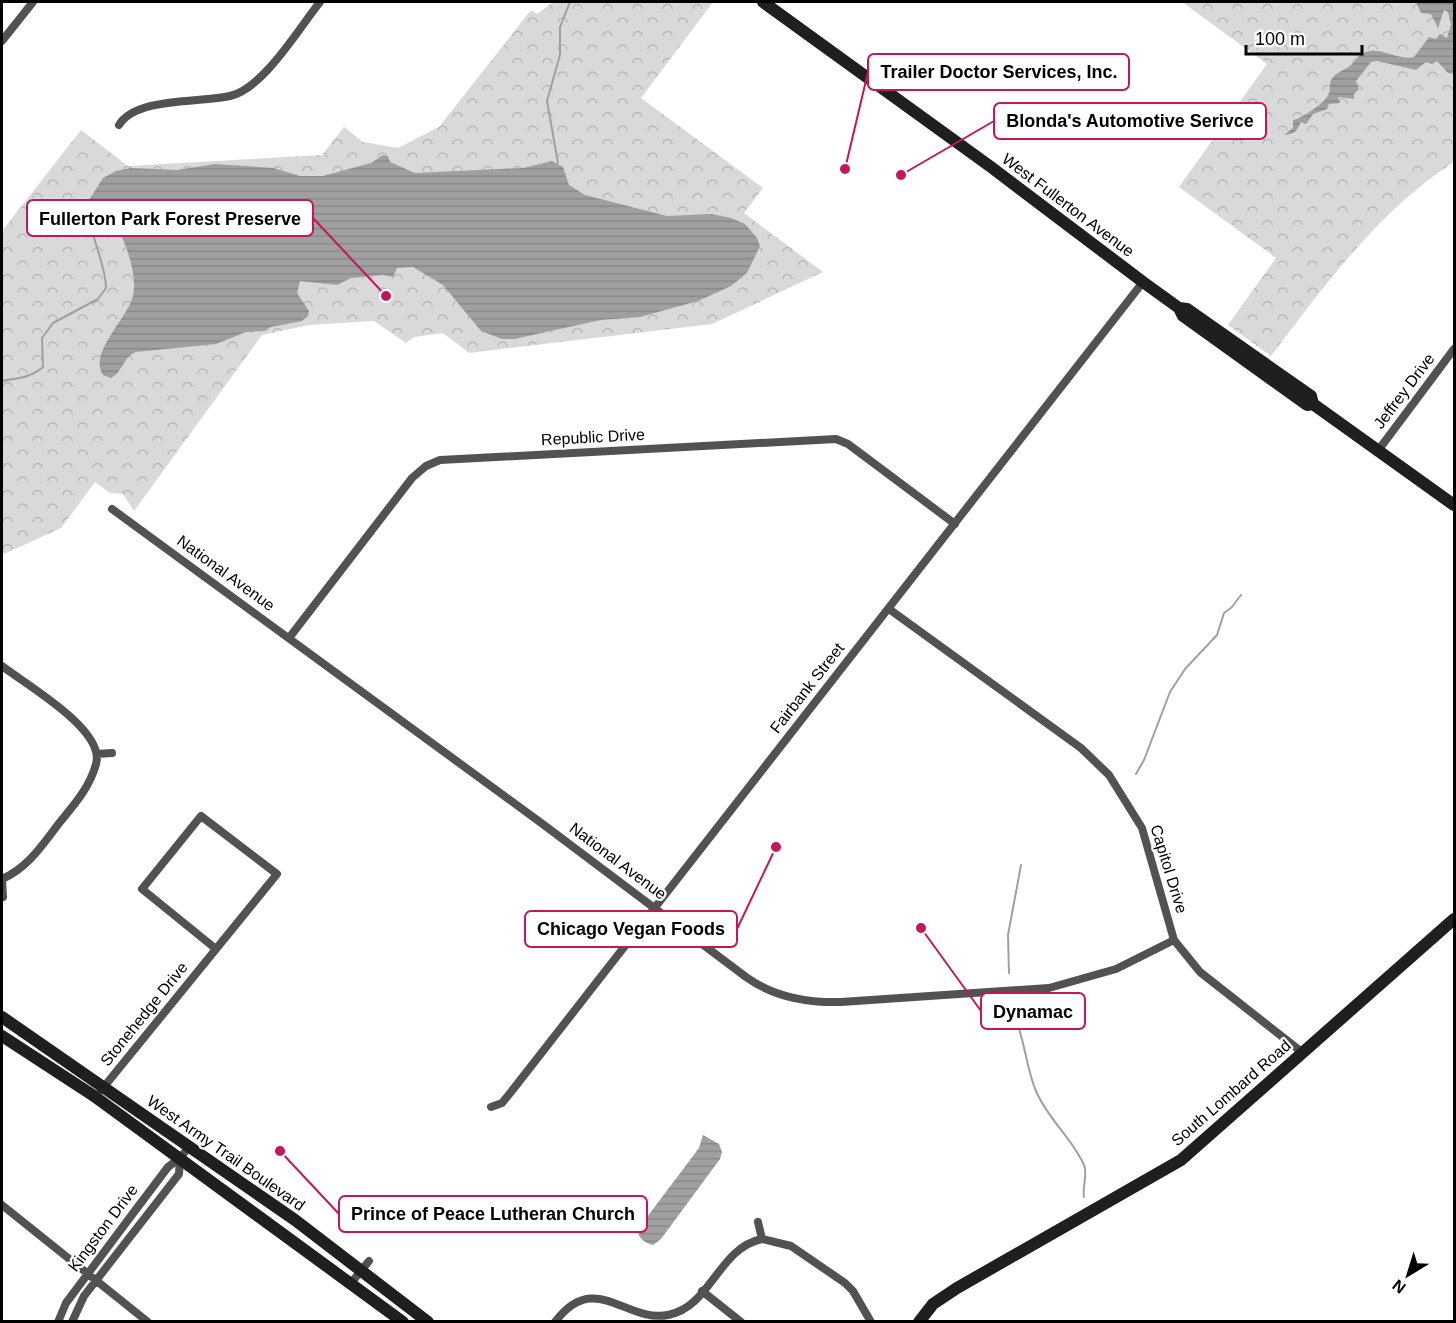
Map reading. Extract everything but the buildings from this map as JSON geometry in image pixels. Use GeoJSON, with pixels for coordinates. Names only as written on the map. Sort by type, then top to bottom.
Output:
{"type":"FeatureCollection","features":[{"type":"Feature","properties":{"kind":"street"},"geometry":{"type":"LineString","coordinates":[[2,41],[33,2]]}},
{"type":"Feature","properties":{"kind":"street"},"geometry":{"type":"LineString","coordinates":[[119,125],[124,115],[150,106],[222,98],[244,91],[267,71],[320,2]]}},
{"type":"Feature","properties":{"kind":"street","name":"West Fullerton Avenue"},"geometry":{"type":"LineString","coordinates":[[763,2],[991,167],[1179,308],[1183,316],[1307,405],[1313,404],[1377,452],[1455,505]]}},
{"type":"Feature","properties":{"kind":"street"},"geometry":{"type":"LineString","coordinates":[[2,22],[11,29]]}},
{"type":"Feature","properties":{"kind":"street","name":"Fairbank Street"},"geometry":{"type":"LineString","coordinates":[[491,1107],[502,1103],[511,1092],[1143,282]]}},
{"type":"Feature","properties":{"kind":"street","name":"Jeffrey Drive"},"geometry":{"type":"LineString","coordinates":[[1377,452],[1455,349]]}},
{"type":"Feature","properties":{"kind":"street","name":"Republic Drive"},"geometry":{"type":"LineString","coordinates":[[289,638],[412,478],[426,466],[440,460],[836,440],[848,444],[955,524]]}},
{"type":"Feature","properties":{"kind":"street","name":"National Avenue"},"geometry":{"type":"LineString","coordinates":[[112,509],[656,908],[754,983],[782,995],[816,1003],[1049,988],[1116,969],[1174,940]]}},
{"type":"Feature","properties":{"kind":"street","name":"Capitol Drive"},"geometry":{"type":"LineString","coordinates":[[889,609],[1081,748],[1109,775],[1146,838],[1174,940],[1200,972],[1303,1053]]}},
{"type":"Feature","properties":{"kind":"street"},"geometry":{"type":"LineString","coordinates":[[2,666],[82,727],[93,743],[97,754],[97,763],[84,792],[29,861],[16,873],[2,879],[3,897]]}},
{"type":"Feature","properties":{"kind":"street"},"geometry":{"type":"LineString","coordinates":[[97,754],[112,753]]}},
{"type":"Feature","properties":{"kind":"street","name":"Stonehedge Drive"},"geometry":{"type":"LineString","coordinates":[[98,1092],[216,949],[276,874],[201,816],[142,889],[216,949]]}},
{"type":"Feature","properties":{"kind":"street","name":"South Lombard Road"},"geometry":{"type":"LineString","coordinates":[[919,1322],[933,1304],[957,1288],[1180,1160],[1455,919]]}},
{"type":"Feature","properties":{"kind":"street","name":"West Army Trail Boulevard"},"geometry":{"type":"LineString","coordinates":[[2,1017],[180,1158],[403,1322]]}},
{"type":"Feature","properties":{"kind":"street","name":"West Army Trail Boulevard"},"geometry":{"type":"LineString","coordinates":[[2,1036],[189,1147],[308,1230],[365,1266],[423,1320]]}},
{"type":"Feature","properties":{"kind":"street","name":"Kingston Drive"},"geometry":{"type":"LineString","coordinates":[[58,1322],[66,1303],[87,1274],[168,1167],[189,1147]]}},
{"type":"Feature","properties":{"kind":"street","name":"Kingston Drive"},"geometry":{"type":"LineString","coordinates":[[72,1322],[84,1296],[179,1174],[180,1158]]}},
{"type":"Feature","properties":{"kind":"street"},"geometry":{"type":"LineString","coordinates":[[2,1205],[148,1322]]}},
{"type":"Feature","properties":{"kind":"street"},"geometry":{"type":"LineString","coordinates":[[272,1225],[281,1211]]}},
{"type":"Feature","properties":{"kind":"street"},"geometry":{"type":"LineString","coordinates":[[758,1222],[762,1239]]}},
{"type":"Feature","properties":{"kind":"street"},"geometry":{"type":"LineString","coordinates":[[298,1244],[308,1230]]}},
{"type":"Feature","properties":{"kind":"street"},"geometry":{"type":"LineString","coordinates":[[555,1322],[575,1304],[601,1298],[642,1315],[671,1315],[688,1306],[733,1254],[752,1241],[762,1239],[791,1246],[845,1283],[853,1291],[871,1322]]}},
{"type":"Feature","properties":{"kind":"street"},"geometry":{"type":"LineString","coordinates":[[351,1283],[365,1266]]}},
{"type":"Feature","properties":{"kind":"street"},"geometry":{"type":"LineString","coordinates":[[702,1291],[741,1322]]}},
{"type":"Feature","properties":{"kind":"green space"},"geometry":{"type":"Polygon","coordinates":[[[553,2],[713,2],[641,98],[763,188],[744,213],[823,272],[712,324],[469,353],[443,333],[414,337],[406,343],[374,321],[309,325],[262,335],[134,511],[123,494],[110,493],[95,482],[61,528],[2,555],[2,231],[81,130],[128,166],[322,155],[344,127],[363,142],[398,148],[439,127],[531,10],[537,14],[553,2]]]}},
{"type":"Feature","properties":{"kind":"green space"},"geometry":{"type":"Polygon","coordinates":[[[1182,2],[1454,2],[1454,162],[1427,181],[1377,226],[1332,277],[1271,356],[1228,325],[1276,258],[1179,187],[1267,64],[1182,2]]]}},
{"type":"Feature","properties":{"kind":"shaded area"},"geometry":{"type":"Polygon","coordinates":[[[1416,2],[1454,2],[1454,74],[1448,73],[1437,61],[1432,64],[1426,62],[1416,70],[1377,61],[1371,62],[1356,81],[1359,89],[1354,94],[1354,99],[1338,97],[1340,103],[1329,104],[1327,109],[1313,114],[1306,124],[1301,122],[1294,133],[1284,135],[1293,128],[1293,120],[1302,117],[1324,101],[1330,91],[1332,78],[1350,66],[1363,53],[1376,51],[1401,57],[1414,57],[1429,37],[1436,39],[1440,34],[1447,38],[1451,25],[1448,12],[1444,10],[1438,28],[1431,14],[1421,13],[1416,2]]]}},
{"type":"Feature","properties":{"kind":"shaded area"},"geometry":{"type":"Polygon","coordinates":[[[383,155],[388,156],[390,162],[415,173],[523,168],[552,161],[563,167],[569,185],[585,195],[667,216],[712,214],[731,218],[745,224],[757,238],[760,246],[747,273],[731,286],[698,301],[640,317],[601,320],[514,339],[502,339],[481,331],[443,285],[413,267],[397,268],[393,277],[383,275],[351,278],[337,285],[300,281],[297,293],[309,311],[308,316],[302,321],[271,327],[265,331],[246,332],[216,344],[136,352],[128,357],[111,378],[103,375],[100,366],[101,356],[110,336],[130,305],[134,284],[129,255],[118,229],[107,216],[89,206],[89,200],[103,178],[116,171],[131,168],[177,170],[215,164],[273,168],[300,176],[323,176],[371,163],[383,155]]]}},
{"type":"Feature","properties":{"kind":"shaded area"},"geometry":{"type":"Polygon","coordinates":[[[703,1135],[719,1144],[722,1152],[720,1159],[661,1239],[653,1245],[642,1240],[638,1229],[699,1148],[703,1135]]]}},
{"type":"Feature","properties":{"kind":"waterway"},"geometry":{"type":"LineString","coordinates":[[558,163],[547,101],[560,55],[560,27],[570,2]]}},
{"type":"Feature","properties":{"kind":"waterway"},"geometry":{"type":"LineString","coordinates":[[2,381],[29,375],[43,367],[42,338],[53,323],[98,299],[106,288],[92,228],[92,209]]}},
{"type":"Feature","properties":{"kind":"waterway"},"geometry":{"type":"LineString","coordinates":[[1136,774],[1144,760],[1170,692],[1185,669],[1217,635],[1224,613],[1241,595]]}},
{"type":"Feature","properties":{"kind":"waterway"},"geometry":{"type":"LineString","coordinates":[[1009,973],[1008,935],[1021,865]]}},
{"type":"Feature","properties":{"kind":"waterway"},"geometry":{"type":"LineString","coordinates":[[1012,1011],[1020,1030],[1036,1091],[1046,1110],[1084,1165],[1084,1197]]}},
{"type":"Feature","properties":{"kind":"place","name":"Trailer Doctor Services, Inc."},"geometry":{"type":"Point","coordinates":[845,169]}},
{"type":"Feature","properties":{"kind":"place","name":"Blonda's Automotive Serivce"},"geometry":{"type":"Point","coordinates":[901,175]}},
{"type":"Feature","properties":{"kind":"place","name":"Fullerton Park Forest Preserve"},"geometry":{"type":"Point","coordinates":[386,296]}},
{"type":"Feature","properties":{"kind":"place","name":"Chicago Vegan Foods"},"geometry":{"type":"Point","coordinates":[776,847]}},
{"type":"Feature","properties":{"kind":"place","name":"Dynamac"},"geometry":{"type":"Point","coordinates":[921,928]}},
{"type":"Feature","properties":{"kind":"place","name":"Prince of Peace Lutheran Church"},"geometry":{"type":"Point","coordinates":[280,1151]}}]}
